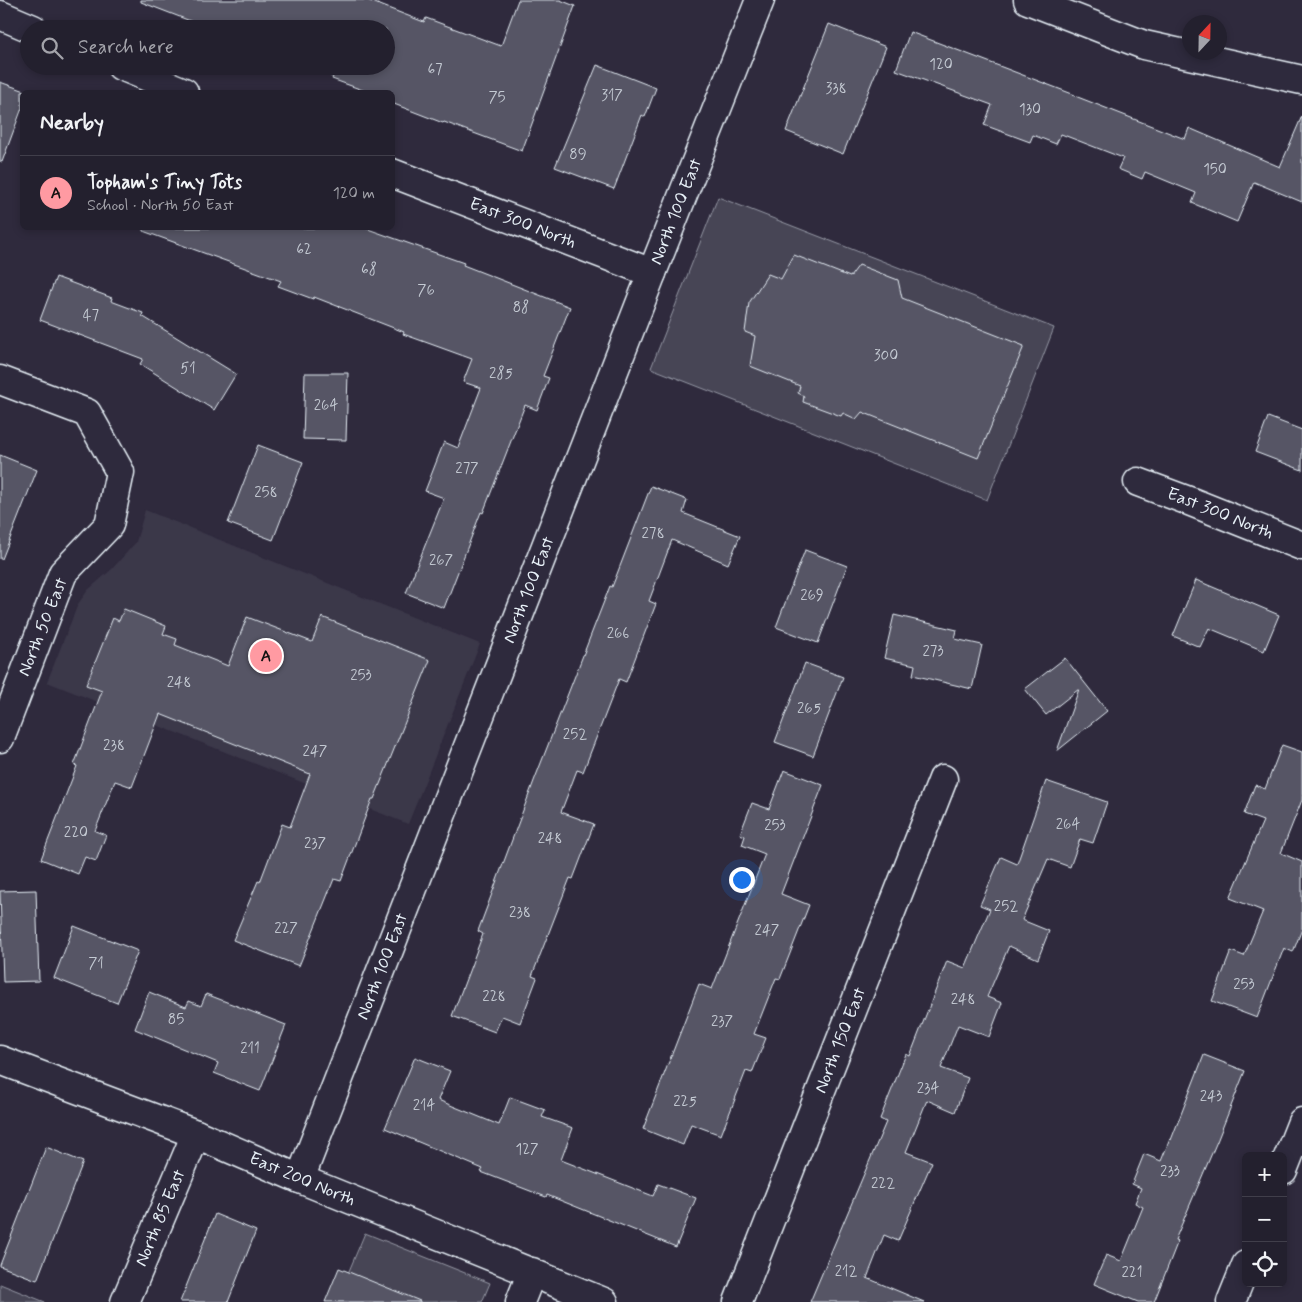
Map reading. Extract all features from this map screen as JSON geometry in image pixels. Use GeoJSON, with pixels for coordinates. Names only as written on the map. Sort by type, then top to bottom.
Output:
{"type":"FeatureCollection","features":[{"type":"Feature","properties":{"kind":"street","name":"North 100 East"},"geometry":{"type":"LineString","coordinates":[[300,1179],[760,0]]}},
{"type":"Feature","properties":{"kind":"street"},"geometry":{"type":"LineString","coordinates":[[1028,0],[1144,45],[1302,80]]}},
{"type":"Feature","properties":{"kind":"street"},"geometry":{"type":"LineString","coordinates":[[0,15],[20,24]]}},
{"type":"Feature","properties":{"kind":"street"},"geometry":{"type":"LineString","coordinates":[[143,75],[179,90]]}},
{"type":"Feature","properties":{"kind":"street","name":"East 300 North"},"geometry":{"type":"LineString","coordinates":[[395,174],[652,273]]}},
{"type":"Feature","properties":{"kind":"street","name":"North 50 East"},"geometry":{"type":"LineString","coordinates":[[0,380],[86,413],[120,472],[110,525],[63,573],[0,738]]}},
{"type":"Feature","properties":{"kind":"street","name":"East 300 North"},"geometry":{"type":"LineString","coordinates":[[1138,482],[1302,546]]}},
{"type":"Feature","properties":{"kind":"street","name":"North 150 East"},"geometry":{"type":"LineString","coordinates":[[738,1302],[943,779]]}},
{"type":"Feature","properties":{"kind":"street","name":"East 200 North"},"geometry":{"type":"LineString","coordinates":[[0,1060],[196,1134],[300,1179],[604,1302]]}},
{"type":"Feature","properties":{"kind":"street"},"geometry":{"type":"LineString","coordinates":[[1287,1160],[1302,1122]]}},
{"type":"Feature","properties":{"kind":"street","name":"North 85 East"},"geometry":{"type":"LineString","coordinates":[[125,1302],[196,1134]]}},
{"type":"Feature","properties":{"kind":"street"},"geometry":{"type":"LineString","coordinates":[[520,1302],[532,1272]]}},
{"type":"Feature","properties":{"kind":"street"},"geometry":{"type":"LineString","coordinates":[[1232,1302],[1242,1276]]}},
{"type":"Feature","properties":{"kind":"shaded area"},"geometry":{"type":"Polygon","coordinates":[[[718,197],[1054,328],[987,500],[651,368],[718,197]]]}},
{"type":"Feature","properties":{"kind":"shaded area"},"geometry":{"type":"Polygon","coordinates":[[[145,510],[480,644],[408,824],[47,682],[78,604],[88,590],[112,569],[136,542],[145,510]]]}},
{"type":"Feature","properties":{"kind":"shaded area"},"geometry":{"type":"Polygon","coordinates":[[[365,1233],[490,1283],[482,1302],[336,1302],[365,1233]]]}},
{"type":"Feature","properties":{"kind":"shaded area"},"geometry":{"type":"Polygon","coordinates":[[[0,1284],[45,1302],[0,1302],[0,1284]]]}},
{"type":"Feature","properties":{"kind":"building"},"geometry":{"type":"Polygon","coordinates":[[[141,0],[367,0],[424,22],[426,18],[501,46],[518,0],[560,0],[575,6],[522,151],[395,104],[395,90],[362,90],[332,79],[333,77],[328,75],[395,75],[395,20],[188,20],[141,2],[141,0]]]}},
{"type":"Feature","properties":{"kind":"building"},"geometry":{"type":"Polygon","coordinates":[[[829,24],[886,47],[843,154],[786,131],[829,24]]]}},
{"type":"Feature","properties":{"kind":"building"},"geometry":{"type":"Polygon","coordinates":[[[910,32],[1185,139],[1189,128],[1280,167],[1302,116],[1302,202],[1254,182],[1237,222],[1192,203],[1196,193],[1145,172],[1142,179],[1118,169],[1123,158],[1061,134],[1056,144],[1033,135],[1030,142],[984,125],[992,105],[896,70],[910,32]]]}},
{"type":"Feature","properties":{"kind":"building"},"geometry":{"type":"Polygon","coordinates":[[[597,65],[656,88],[645,117],[642,115],[614,189],[555,167],[597,65]]]}},
{"type":"Feature","properties":{"kind":"building"},"geometry":{"type":"Polygon","coordinates":[[[0,82],[22,90],[20,90],[20,113],[2,162],[0,161],[0,82]]]}},
{"type":"Feature","properties":{"kind":"building"},"geometry":{"type":"Polygon","coordinates":[[[371,230],[464,263],[463,265],[570,307],[543,376],[549,378],[537,410],[525,405],[444,608],[406,593],[444,498],[425,491],[444,442],[458,448],[481,388],[463,382],[472,359],[403,334],[404,332],[314,297],[313,299],[278,286],[281,281],[143,231],[371,230]]]}},
{"type":"Feature","properties":{"kind":"building"},"geometry":{"type":"Polygon","coordinates":[[[794,255],[850,277],[859,265],[898,280],[902,298],[1024,346],[978,458],[862,412],[856,419],[843,413],[841,416],[803,402],[804,396],[798,393],[800,386],[750,366],[755,336],[745,332],[749,303],[768,274],[781,279],[794,255]]]}},
{"type":"Feature","properties":{"kind":"building"},"geometry":{"type":"Polygon","coordinates":[[[56,277],[112,298],[111,301],[143,313],[142,316],[236,374],[214,410],[140,364],[143,359],[40,320],[56,277]]]}},
{"type":"Feature","properties":{"kind":"building"},"geometry":{"type":"Polygon","coordinates":[[[305,373],[348,373],[346,440],[303,439],[305,373]]]}},
{"type":"Feature","properties":{"kind":"building"},"geometry":{"type":"Polygon","coordinates":[[[1268,417],[1302,430],[1302,470],[1255,452],[1268,417]]]}},
{"type":"Feature","properties":{"kind":"building"},"geometry":{"type":"Polygon","coordinates":[[[258,445],[303,462],[273,540],[228,523],[258,445]]]}},
{"type":"Feature","properties":{"kind":"building"},"geometry":{"type":"Polygon","coordinates":[[[0,455],[37,470],[2,559],[0,559],[0,455]]]}},
{"type":"Feature","properties":{"kind":"building"},"geometry":{"type":"Polygon","coordinates":[[[651,486],[687,500],[683,513],[740,536],[728,564],[672,540],[649,601],[656,604],[626,682],[619,679],[583,772],[577,770],[561,812],[594,824],[573,879],[570,878],[532,976],[537,978],[520,1023],[502,1016],[495,1032],[452,1016],[483,934],[478,931],[534,781],[651,486]]]}},
{"type":"Feature","properties":{"kind":"building"},"geometry":{"type":"Polygon","coordinates":[[[805,550],[847,566],[818,643],[776,627],[805,550]]]}},
{"type":"Feature","properties":{"kind":"building"},"geometry":{"type":"Polygon","coordinates":[[[1196,580],[1279,615],[1264,651],[1209,628],[1200,647],[1173,636],[1196,580]]]}},
{"type":"Feature","properties":{"kind":"building"},"geometry":{"type":"Polygon","coordinates":[[[124,609],[166,626],[163,634],[177,639],[175,645],[228,666],[247,617],[312,642],[322,617],[430,660],[374,799],[372,799],[341,881],[334,879],[299,966],[233,940],[258,881],[260,882],[282,824],[290,827],[310,774],[160,714],[132,787],[115,781],[95,831],[106,835],[96,861],[85,857],[78,874],[41,859],[77,766],[74,765],[102,691],[86,685],[113,618],[119,621],[124,609]]]}},
{"type":"Feature","properties":{"kind":"building"},"geometry":{"type":"Polygon","coordinates":[[[894,615],[957,630],[955,639],[982,645],[972,689],[913,675],[915,665],[884,658],[894,615]]]}},
{"type":"Feature","properties":{"kind":"building"},"geometry":{"type":"Polygon","coordinates":[[[1065,658],[1107,711],[1057,751],[1079,689],[1046,715],[1025,689],[1065,658]]]}},
{"type":"Feature","properties":{"kind":"building"},"geometry":{"type":"Polygon","coordinates":[[[805,663],[843,677],[813,756],[775,742],[805,663]]]}},
{"type":"Feature","properties":{"kind":"building"},"geometry":{"type":"Polygon","coordinates":[[[1282,745],[1302,752],[1302,800],[1281,853],[1302,862],[1302,929],[1293,952],[1284,948],[1257,1018],[1212,1001],[1231,951],[1244,956],[1263,911],[1230,898],[1263,821],[1244,814],[1255,785],[1265,789],[1282,745]]]}},
{"type":"Feature","properties":{"kind":"building"},"geometry":{"type":"Polygon","coordinates":[[[784,770],[823,785],[781,894],[809,905],[780,979],[776,978],[754,1034],[766,1038],[752,1073],[746,1071],[721,1135],[691,1124],[683,1145],[643,1129],[699,984],[712,989],[765,854],[742,845],[745,836],[740,834],[752,803],[769,809],[784,770]]]}},
{"type":"Feature","properties":{"kind":"building"},"geometry":{"type":"Polygon","coordinates":[[[1046,781],[1107,802],[1093,843],[1080,839],[1070,867],[1048,859],[1022,920],[1049,931],[1038,959],[1009,946],[987,997],[1002,1003],[989,1037],[958,1025],[941,1068],[968,1078],[955,1112],[927,1100],[906,1152],[932,1162],[898,1241],[884,1235],[867,1278],[924,1302],[810,1302],[886,1122],[880,1119],[906,1054],[910,1056],[947,961],[965,968],[990,909],[980,905],[1001,857],[1017,864],[1046,781]]]}},
{"type":"Feature","properties":{"kind":"building"},"geometry":{"type":"Polygon","coordinates":[[[36,890],[39,981],[3,982],[0,891],[36,890]]]}},
{"type":"Feature","properties":{"kind":"building"},"geometry":{"type":"Polygon","coordinates":[[[74,926],[138,951],[117,1003],[54,978],[74,926]]]}},
{"type":"Feature","properties":{"kind":"building"},"geometry":{"type":"Polygon","coordinates":[[[149,992],[186,1007],[189,1001],[201,1006],[206,994],[286,1025],[260,1091],[214,1073],[218,1063],[135,1029],[149,992]]]}},
{"type":"Feature","properties":{"kind":"building"},"geometry":{"type":"Polygon","coordinates":[[[1204,1055],[1245,1071],[1175,1240],[1178,1241],[1154,1302],[1138,1302],[1094,1284],[1106,1255],[1121,1261],[1143,1207],[1135,1203],[1141,1188],[1132,1184],[1144,1154],[1161,1161],[1204,1055]]]}},
{"type":"Feature","properties":{"kind":"building"},"geometry":{"type":"Polygon","coordinates":[[[415,1057],[450,1071],[438,1100],[499,1125],[510,1097],[545,1110],[542,1117],[573,1128],[561,1160],[653,1196],[658,1184],[696,1198],[676,1247],[547,1195],[546,1197],[481,1172],[483,1169],[385,1128],[415,1057]]]}},
{"type":"Feature","properties":{"kind":"building"},"geometry":{"type":"Polygon","coordinates":[[[46,1147],[83,1162],[37,1280],[0,1265],[46,1147]]]}},
{"type":"Feature","properties":{"kind":"building"},"geometry":{"type":"Polygon","coordinates":[[[215,1214],[256,1231],[228,1302],[180,1302],[215,1214]]]}},
{"type":"Feature","properties":{"kind":"building"},"geometry":{"type":"Polygon","coordinates":[[[339,1268],[420,1301],[420,1302],[325,1302],[339,1268]]]}},
{"type":"Feature","properties":{"kind":"place","name":"Topham's Tiny Tots"},"geometry":{"type":"Point","coordinates":[266,656]}}]}
